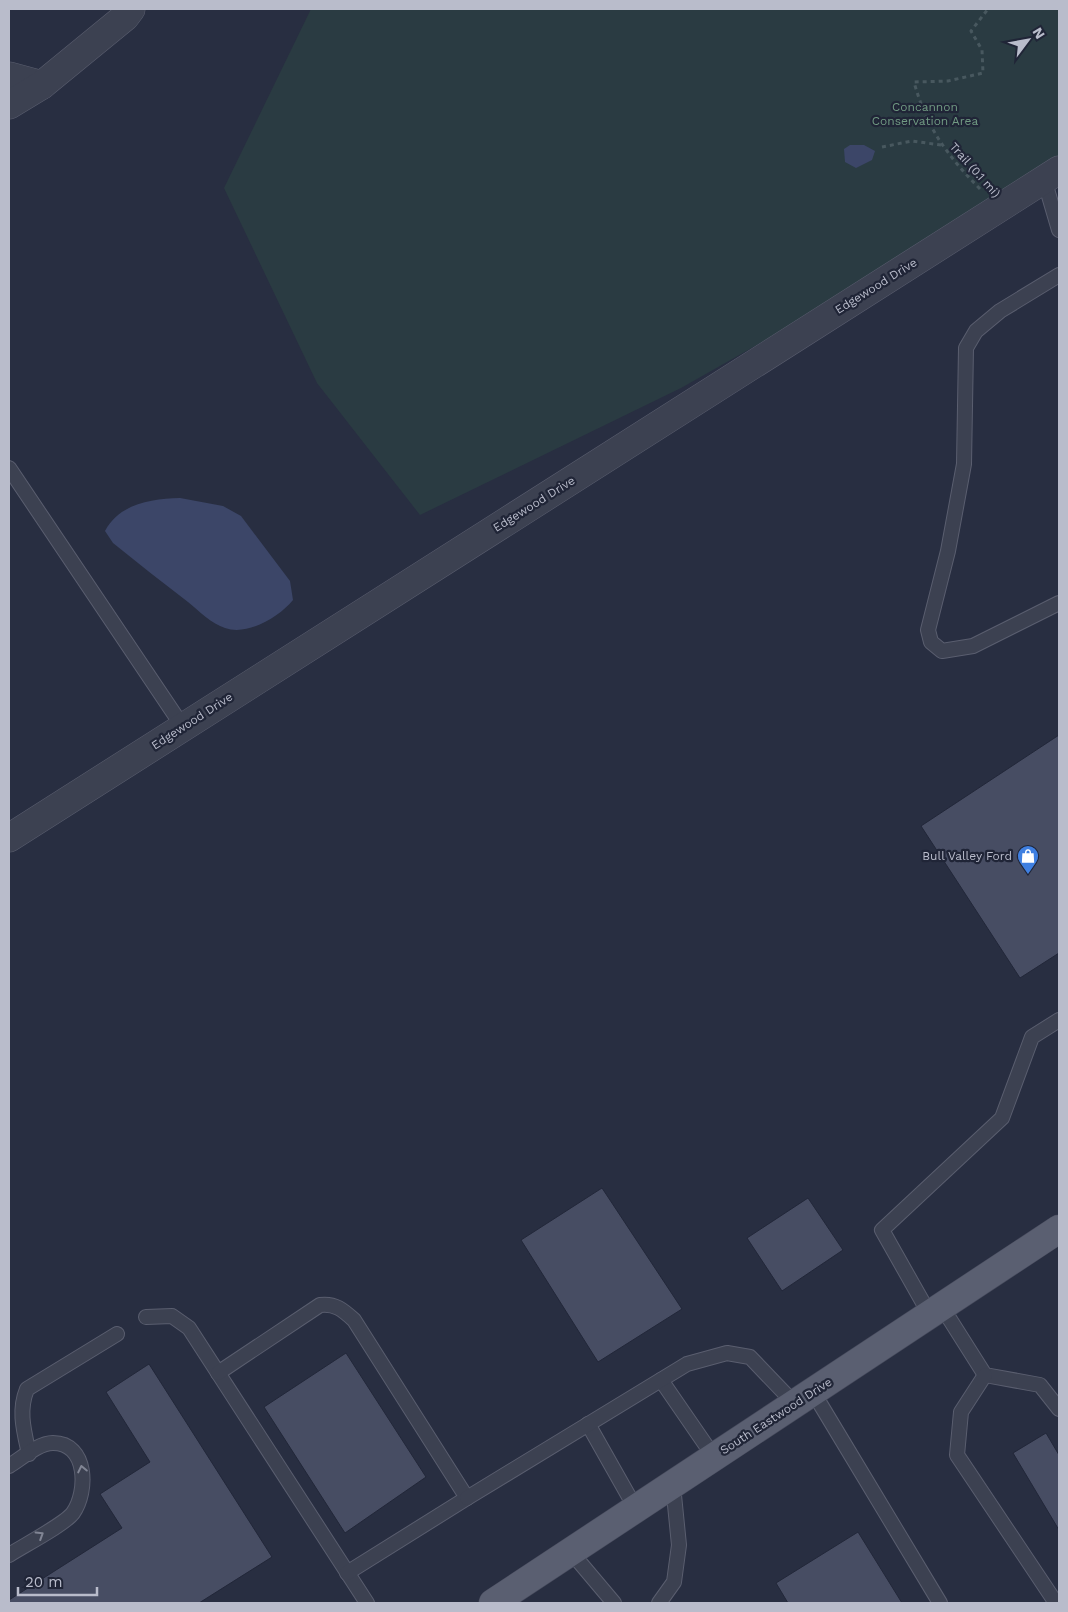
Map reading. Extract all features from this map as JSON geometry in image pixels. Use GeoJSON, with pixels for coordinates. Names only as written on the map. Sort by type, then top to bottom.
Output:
{"type":"FeatureCollection","features":[{"type":"Feature","properties":{"kind":"main road","name":"South Eastwood Drive"},"geometry":{"type":"LineString","coordinates":[[493,1603],[1059,1230]]}},
{"type":"Feature","properties":{"kind":"street"},"geometry":{"type":"LineString","coordinates":[[9,105],[42,85],[125,17],[131,9]]}},
{"type":"Feature","properties":{"kind":"street"},"geometry":{"type":"LineString","coordinates":[[9,76],[42,85]]}},
{"type":"Feature","properties":{"kind":"street","name":"Edgewood Drive"},"geometry":{"type":"LineString","coordinates":[[9,838],[1052,175]]}},
{"type":"Feature","properties":{"kind":"lane"},"geometry":{"type":"LineString","coordinates":[[1052,175],[1059,230]]}},
{"type":"Feature","properties":{"kind":"lane"},"geometry":{"type":"LineString","coordinates":[[1059,274],[1000,311],[976,331],[966,348],[964,464],[948,551],[928,630],[931,642],[942,651],[973,646],[1059,603]]}},
{"type":"Feature","properties":{"kind":"lane"},"geometry":{"type":"LineString","coordinates":[[9,468],[183,727]]}},
{"type":"Feature","properties":{"kind":"lane"},"geometry":{"type":"LineString","coordinates":[[1059,1020],[1032,1037],[1002,1118],[882,1230],[936,1311],[985,1375],[1040,1385],[1059,1409]]}},
{"type":"Feature","properties":{"kind":"lane"},"geometry":{"type":"LineString","coordinates":[[218,1372],[320,1305],[329,1304],[342,1309],[354,1320],[467,1498]]}},
{"type":"Feature","properties":{"kind":"lane"},"geometry":{"type":"LineString","coordinates":[[146,1317],[172,1316],[189,1328],[367,1603]]}},
{"type":"Feature","properties":{"kind":"lane"},"geometry":{"type":"LineString","coordinates":[[29,1454],[22,1421],[22,1401],[27,1389],[117,1334]]}},
{"type":"Feature","properties":{"kind":"lane"},"geometry":{"type":"LineString","coordinates":[[347,1573],[686,1364],[727,1353],[750,1356],[804,1398],[940,1603]]}},
{"type":"Feature","properties":{"kind":"lane"},"geometry":{"type":"LineString","coordinates":[[985,1375],[961,1412],[957,1455],[1056,1603]]}},
{"type":"Feature","properties":{"kind":"lane"},"geometry":{"type":"LineString","coordinates":[[661,1380],[714,1457]]}},
{"type":"Feature","properties":{"kind":"lane"},"geometry":{"type":"LineString","coordinates":[[588,1424],[636,1509]]}},
{"type":"Feature","properties":{"kind":"lane"},"geometry":{"type":"LineString","coordinates":[[9,1466],[44,1445],[54,1443],[69,1448],[80,1461],[84,1481],[80,1502],[72,1515],[9,1555]]}},
{"type":"Feature","properties":{"kind":"lane"},"geometry":{"type":"LineString","coordinates":[[659,1603],[674,1582],[679,1545],[673,1484]]}},
{"type":"Feature","properties":{"kind":"lane"},"geometry":{"type":"LineString","coordinates":[[571,1552],[614,1603]]}},
{"type":"Feature","properties":{"kind":"path","name":"Trail (0.1 mi)"},"geometry":{"type":"LineString","coordinates":[[988,9],[971,31],[982,50],[983,73],[948,82],[914,82],[920,104],[932,132],[949,158],[999,208]]}},
{"type":"Feature","properties":{"kind":"path"},"geometry":{"type":"LineString","coordinates":[[882,147],[912,141],[941,145]]}},
{"type":"Feature","properties":{"kind":"green space","name":"Concannon Conservation Area"},"geometry":{"type":"Polygon","coordinates":[[[311,9],[1059,9],[1059,174],[681,388],[420,515],[317,383],[224,188],[311,9]]]}},
{"type":"Feature","properties":{"kind":"water"},"geometry":{"type":"Polygon","coordinates":[[[850,145],[864,145],[875,151],[872,160],[856,168],[845,162],[844,149],[850,145]]]}},
{"type":"Feature","properties":{"kind":"water"},"geometry":{"type":"Polygon","coordinates":[[[180,498],[223,506],[241,516],[290,581],[293,600],[280,613],[253,627],[243,629],[234,630],[215,624],[113,543],[105,531],[119,514],[138,504],[148,501],[180,498]]]}},
{"type":"Feature","properties":{"kind":"building"},"geometry":{"type":"Polygon","coordinates":[[[1059,735],[1059,953],[1020,978],[921,826],[1059,735]]]}},
{"type":"Feature","properties":{"kind":"building"},"geometry":{"type":"Polygon","coordinates":[[[602,1188],[682,1309],[598,1362],[521,1240],[602,1188]]]}},
{"type":"Feature","properties":{"kind":"building"},"geometry":{"type":"Polygon","coordinates":[[[808,1198],[843,1250],[782,1291],[747,1238],[808,1198]]]}},
{"type":"Feature","properties":{"kind":"building"},"geometry":{"type":"Polygon","coordinates":[[[346,1353],[426,1477],[345,1533],[264,1407],[346,1353]]]}},
{"type":"Feature","properties":{"kind":"building"},"geometry":{"type":"Polygon","coordinates":[[[149,1364],[272,1557],[199,1603],[9,1603],[9,1600],[122,1528],[100,1494],[150,1462],[106,1392],[149,1364]]]}},
{"type":"Feature","properties":{"kind":"building"},"geometry":{"type":"Polygon","coordinates":[[[1046,1433],[1059,1455],[1059,1530],[1013,1453],[1046,1433]]]}},
{"type":"Feature","properties":{"kind":"building"},"geometry":{"type":"Polygon","coordinates":[[[858,1532],[902,1603],[788,1603],[776,1583],[858,1532]]]}},
{"type":"Feature","properties":{"kind":"place","name":"Bull Valley Ford"},"geometry":{"type":"Point","coordinates":[1028,875]}}]}
